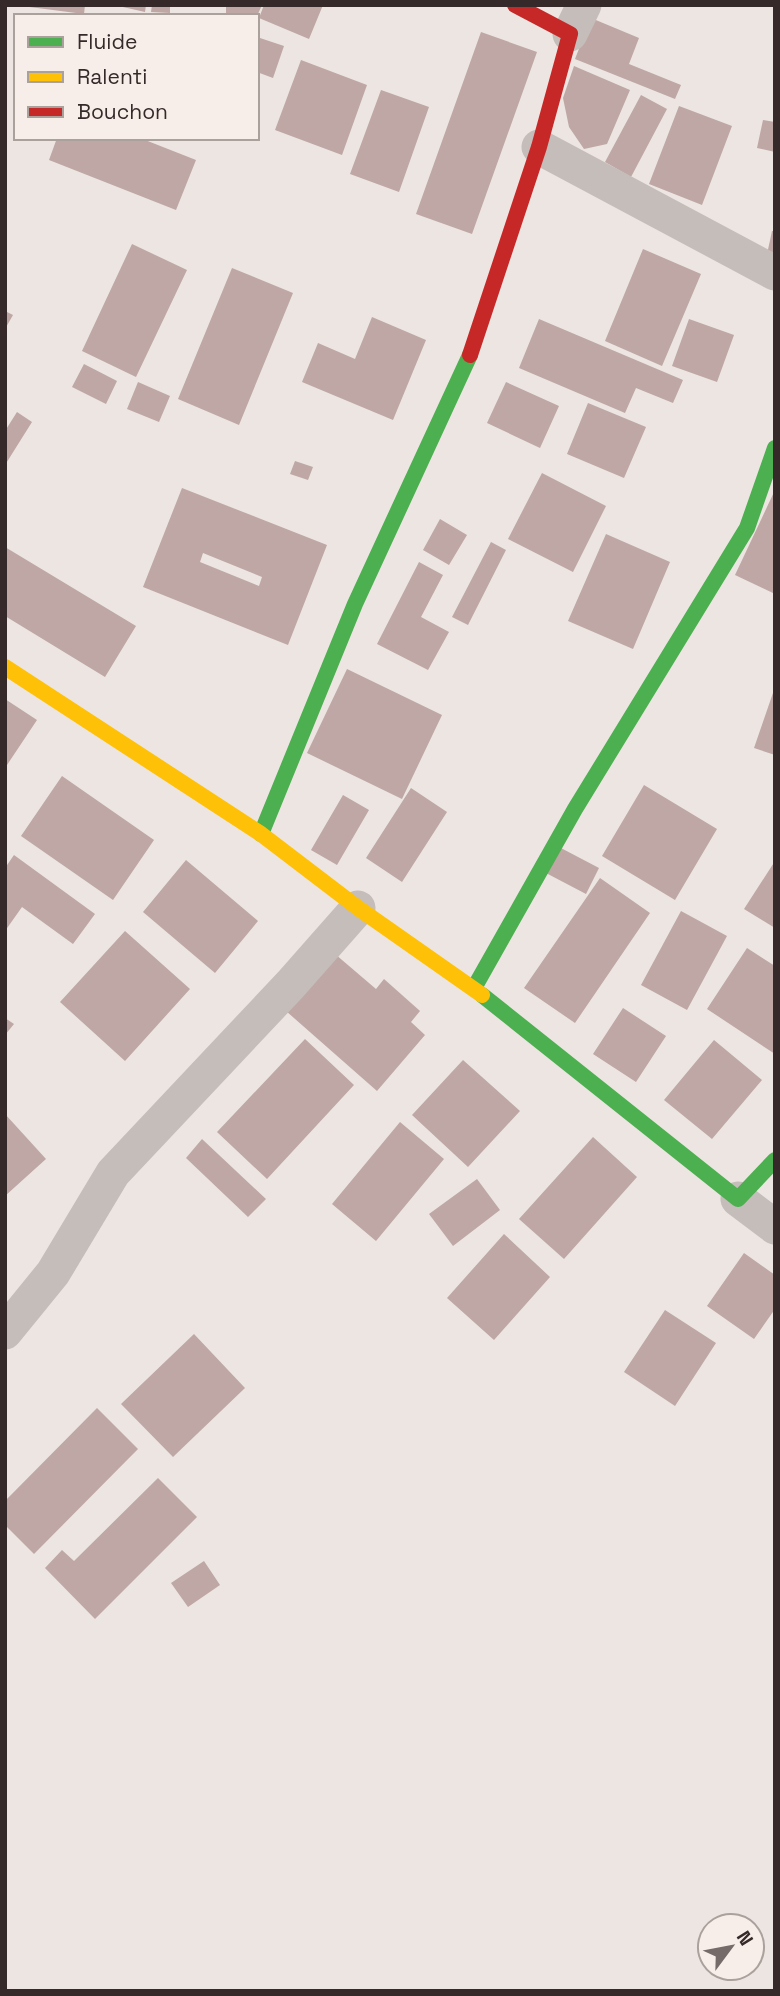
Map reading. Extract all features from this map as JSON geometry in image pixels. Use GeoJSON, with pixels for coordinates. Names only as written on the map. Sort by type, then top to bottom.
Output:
{"type":"FeatureCollection","features":[{"type":"Feature","properties":{"kind":"street"},"geometry":{"type":"LineString","coordinates":[[261,834],[355,604],[475,345],[539,147],[577,20],[515,5]]}},
{"type":"Feature","properties":{"kind":"street"},"geometry":{"type":"LineString","coordinates":[[539,147],[775,273]]}},
{"type":"Feature","properties":{"kind":"street"},"geometry":{"type":"LineString","coordinates":[[474,988],[575,809],[698,612],[747,527],[775,447]]}},
{"type":"Feature","properties":{"kind":"street"},"geometry":{"type":"LineString","coordinates":[[5,667],[261,834],[358,908],[474,988],[655,1132],[692,1165],[775,1227]]}},
{"type":"Feature","properties":{"kind":"street"},"geometry":{"type":"LineString","coordinates":[[5,1332],[53,1273],[113,1173],[291,984],[358,908]]}},
{"type":"Feature","properties":{"kind":"street"},"geometry":{"type":"LineString","coordinates":[[738,1199],[775,1160]]}},
{"type":"Feature","properties":{"kind":"building"},"geometry":{"type":"Polygon","coordinates":[[[14,5],[85,5],[84,14],[14,5]]]}},
{"type":"Feature","properties":{"kind":"building"},"geometry":{"type":"Polygon","coordinates":[[[114,5],[146,5],[145,12],[114,5]]]}},
{"type":"Feature","properties":{"kind":"building"},"geometry":{"type":"Polygon","coordinates":[[[152,5],[170,5],[170,13],[151,12],[152,5]]]}},
{"type":"Feature","properties":{"kind":"building"},"geometry":{"type":"Polygon","coordinates":[[[226,5],[262,5],[258,14],[226,14],[226,5]]]}},
{"type":"Feature","properties":{"kind":"building"},"geometry":{"type":"Polygon","coordinates":[[[264,5],[323,5],[309,39],[259,18],[264,5]]]}},
{"type":"Feature","properties":{"kind":"building"},"geometry":{"type":"Polygon","coordinates":[[[591,18],[639,38],[629,64],[681,85],[675,99],[575,59],[591,18]]]}},
{"type":"Feature","properties":{"kind":"building"},"geometry":{"type":"Polygon","coordinates":[[[481,32],[537,52],[472,234],[416,214],[481,32]]]}},
{"type":"Feature","properties":{"kind":"building"},"geometry":{"type":"Polygon","coordinates":[[[259,38],[284,46],[273,78],[259,73],[259,38]]]}},
{"type":"Feature","properties":{"kind":"building"},"geometry":{"type":"Polygon","coordinates":[[[301,60],[367,85],[342,155],[275,130],[301,60]]]}},
{"type":"Feature","properties":{"kind":"building"},"geometry":{"type":"Polygon","coordinates":[[[574,66],[630,90],[607,144],[584,149],[569,127],[563,98],[574,66]]]}},
{"type":"Feature","properties":{"kind":"building"},"geometry":{"type":"Polygon","coordinates":[[[381,90],[429,107],[399,192],[350,174],[381,90]]]}},
{"type":"Feature","properties":{"kind":"building"},"geometry":{"type":"Polygon","coordinates":[[[641,95],[667,109],[631,177],[605,162],[641,95]]]}},
{"type":"Feature","properties":{"kind":"building"},"geometry":{"type":"Polygon","coordinates":[[[679,106],[732,126],[702,205],[649,184],[679,106]]]}},
{"type":"Feature","properties":{"kind":"building"},"geometry":{"type":"Polygon","coordinates":[[[763,120],[775,122],[775,152],[757,148],[763,120]]]}},
{"type":"Feature","properties":{"kind":"building"},"geometry":{"type":"Polygon","coordinates":[[[56,140],[145,140],[196,160],[176,210],[49,160],[56,140]]]}},
{"type":"Feature","properties":{"kind":"building"},"geometry":{"type":"Polygon","coordinates":[[[772,231],[775,231],[775,260],[766,259],[772,231]]]}},
{"type":"Feature","properties":{"kind":"building"},"geometry":{"type":"Polygon","coordinates":[[[132,244],[187,270],[136,377],[82,351],[132,244]]]}},
{"type":"Feature","properties":{"kind":"building"},"geometry":{"type":"Polygon","coordinates":[[[643,249],[701,274],[662,366],[605,341],[643,249]]]}},
{"type":"Feature","properties":{"kind":"building"},"geometry":{"type":"Polygon","coordinates":[[[232,268],[293,293],[239,425],[178,399],[232,268]]]}},
{"type":"Feature","properties":{"kind":"building"},"geometry":{"type":"Polygon","coordinates":[[[5,311],[13,315],[5,329],[5,311]]]}},
{"type":"Feature","properties":{"kind":"building"},"geometry":{"type":"Polygon","coordinates":[[[372,317],[426,340],[393,420],[302,382],[318,343],[355,359],[372,317]]]}},
{"type":"Feature","properties":{"kind":"building"},"geometry":{"type":"Polygon","coordinates":[[[539,319],[683,380],[673,403],[636,388],[625,413],[519,368],[539,319]]]}},
{"type":"Feature","properties":{"kind":"building"},"geometry":{"type":"Polygon","coordinates":[[[689,319],[734,335],[717,382],[672,366],[689,319]]]}},
{"type":"Feature","properties":{"kind":"building"},"geometry":{"type":"Polygon","coordinates":[[[84,364],[117,381],[106,404],[72,387],[84,364]]]}},
{"type":"Feature","properties":{"kind":"building"},"geometry":{"type":"Polygon","coordinates":[[[138,382],[170,396],[159,422],[127,409],[138,382]]]}},
{"type":"Feature","properties":{"kind":"building"},"geometry":{"type":"Polygon","coordinates":[[[506,382],[559,406],[540,448],[487,423],[506,382]]]}},
{"type":"Feature","properties":{"kind":"building"},"geometry":{"type":"Polygon","coordinates":[[[588,403],[646,427],[624,478],[567,454],[588,403]]]}},
{"type":"Feature","properties":{"kind":"building"},"geometry":{"type":"Polygon","coordinates":[[[17,412],[32,422],[5,465],[5,431],[17,412]]]}},
{"type":"Feature","properties":{"kind":"building"},"geometry":{"type":"Polygon","coordinates":[[[295,461],[313,467],[308,480],[290,474],[295,461]]]}},
{"type":"Feature","properties":{"kind":"building"},"geometry":{"type":"Polygon","coordinates":[[[542,473],[606,506],[573,572],[508,539],[542,473]]]}},
{"type":"Feature","properties":{"kind":"building"},"geometry":{"type":"Polygon","coordinates":[[[182,488],[327,545],[288,645],[143,587],[182,488]],[[203,553],[200,562],[259,586],[262,577],[203,553]]]}},
{"type":"Feature","properties":{"kind":"building"},"geometry":{"type":"Polygon","coordinates":[[[775,490],[775,594],[735,575],[775,490]]]}},
{"type":"Feature","properties":{"kind":"building"},"geometry":{"type":"Polygon","coordinates":[[[440,519],[467,535],[449,565],[423,550],[440,519]]]}},
{"type":"Feature","properties":{"kind":"building"},"geometry":{"type":"Polygon","coordinates":[[[606,534],[670,562],[633,649],[568,621],[606,534]]]}},
{"type":"Feature","properties":{"kind":"building"},"geometry":{"type":"Polygon","coordinates":[[[491,542],[506,550],[468,625],[452,617],[491,542]]]}},
{"type":"Feature","properties":{"kind":"building"},"geometry":{"type":"Polygon","coordinates":[[[5,547],[136,626],[105,677],[5,616],[5,547]]]}},
{"type":"Feature","properties":{"kind":"building"},"geometry":{"type":"Polygon","coordinates":[[[419,562],[443,575],[421,617],[449,632],[428,670],[377,644],[419,562]]]}},
{"type":"Feature","properties":{"kind":"building"},"geometry":{"type":"Polygon","coordinates":[[[347,669],[442,715],[402,799],[307,753],[347,669]]]}},
{"type":"Feature","properties":{"kind":"building"},"geometry":{"type":"Polygon","coordinates":[[[775,690],[775,755],[754,748],[775,690]]]}},
{"type":"Feature","properties":{"kind":"building"},"geometry":{"type":"Polygon","coordinates":[[[5,699],[37,720],[5,768],[5,699]]]}},
{"type":"Feature","properties":{"kind":"building"},"geometry":{"type":"Polygon","coordinates":[[[62,776],[154,840],[113,900],[21,836],[62,776]]]}},
{"type":"Feature","properties":{"kind":"building"},"geometry":{"type":"Polygon","coordinates":[[[644,785],[717,829],[675,900],[602,856],[644,785]]]}},
{"type":"Feature","properties":{"kind":"building"},"geometry":{"type":"Polygon","coordinates":[[[411,788],[447,812],[402,882],[366,858],[411,788]]]}},
{"type":"Feature","properties":{"kind":"building"},"geometry":{"type":"Polygon","coordinates":[[[343,795],[369,810],[337,865],[311,850],[343,795]]]}},
{"type":"Feature","properties":{"kind":"building"},"geometry":{"type":"Polygon","coordinates":[[[559,847],[599,868],[586,894],[546,873],[559,847]]]}},
{"type":"Feature","properties":{"kind":"building"},"geometry":{"type":"Polygon","coordinates":[[[14,855],[95,914],[73,944],[22,907],[5,931],[5,868],[14,855]]]}},
{"type":"Feature","properties":{"kind":"building"},"geometry":{"type":"Polygon","coordinates":[[[186,860],[258,921],[215,973],[143,912],[186,860]]]}},
{"type":"Feature","properties":{"kind":"building"},"geometry":{"type":"Polygon","coordinates":[[[775,861],[775,928],[744,909],[775,861]]]}},
{"type":"Feature","properties":{"kind":"building"},"geometry":{"type":"Polygon","coordinates":[[[600,878],[650,913],[575,1023],[524,988],[600,878]]]}},
{"type":"Feature","properties":{"kind":"building"},"geometry":{"type":"Polygon","coordinates":[[[681,911],[727,936],[687,1010],[641,985],[681,911]]]}},
{"type":"Feature","properties":{"kind":"building"},"geometry":{"type":"Polygon","coordinates":[[[125,931],[190,989],[125,1061],[60,1002],[125,931]]]}},
{"type":"Feature","properties":{"kind":"building"},"geometry":{"type":"Polygon","coordinates":[[[747,948],[775,966],[775,1054],[707,1009],[747,948]]]}},
{"type":"Feature","properties":{"kind":"building"},"geometry":{"type":"Polygon","coordinates":[[[335,954],[376,989],[384,979],[420,1011],[411,1022],[425,1035],[377,1091],[286,1011],[335,954]]]}},
{"type":"Feature","properties":{"kind":"building"},"geometry":{"type":"Polygon","coordinates":[[[623,1008],[666,1036],[636,1082],[593,1054],[623,1008]]]}},
{"type":"Feature","properties":{"kind":"building"},"geometry":{"type":"Polygon","coordinates":[[[5,1018],[14,1024],[5,1035],[5,1018]]]}},
{"type":"Feature","properties":{"kind":"building"},"geometry":{"type":"Polygon","coordinates":[[[305,1039],[354,1085],[267,1179],[217,1132],[305,1039]]]}},
{"type":"Feature","properties":{"kind":"building"},"geometry":{"type":"Polygon","coordinates":[[[714,1040],[762,1080],[712,1139],[664,1100],[714,1040]]]}},
{"type":"Feature","properties":{"kind":"building"},"geometry":{"type":"Polygon","coordinates":[[[463,1060],[520,1111],[468,1167],[412,1115],[463,1060]]]}},
{"type":"Feature","properties":{"kind":"building"},"geometry":{"type":"Polygon","coordinates":[[[5,1114],[46,1159],[5,1196],[5,1114]]]}},
{"type":"Feature","properties":{"kind":"building"},"geometry":{"type":"Polygon","coordinates":[[[400,1122],[444,1159],[376,1241],[332,1204],[400,1122]]]}},
{"type":"Feature","properties":{"kind":"building"},"geometry":{"type":"Polygon","coordinates":[[[593,1137],[637,1177],[564,1259],[519,1219],[593,1137]]]}},
{"type":"Feature","properties":{"kind":"building"},"geometry":{"type":"Polygon","coordinates":[[[202,1139],[266,1199],[248,1217],[186,1158],[202,1139]]]}},
{"type":"Feature","properties":{"kind":"building"},"geometry":{"type":"Polygon","coordinates":[[[477,1179],[500,1210],[453,1246],[429,1214],[477,1179]]]}},
{"type":"Feature","properties":{"kind":"building"},"geometry":{"type":"Polygon","coordinates":[[[504,1234],[550,1277],[494,1340],[447,1298],[504,1234]]]}},
{"type":"Feature","properties":{"kind":"building"},"geometry":{"type":"Polygon","coordinates":[[[744,1253],[775,1275],[775,1309],[754,1339],[707,1306],[744,1253]]]}},
{"type":"Feature","properties":{"kind":"building"},"geometry":{"type":"Polygon","coordinates":[[[665,1310],[716,1343],[675,1406],[624,1372],[665,1310]]]}},
{"type":"Feature","properties":{"kind":"building"},"geometry":{"type":"Polygon","coordinates":[[[194,1334],[245,1388],[173,1457],[121,1404],[194,1334]]]}},
{"type":"Feature","properties":{"kind":"building"},"geometry":{"type":"Polygon","coordinates":[[[97,1408],[138,1449],[34,1554],[5,1525],[5,1501],[97,1408]]]}},
{"type":"Feature","properties":{"kind":"building"},"geometry":{"type":"Polygon","coordinates":[[[158,1478],[197,1517],[95,1619],[45,1568],[62,1550],[74,1561],[158,1478]]]}},
{"type":"Feature","properties":{"kind":"building"},"geometry":{"type":"Polygon","coordinates":[[[204,1561],[220,1585],[188,1607],[171,1583],[204,1561]]]}},
{"type":"Feature","properties":{"kind":"traffic: fast"},"geometry":{"type":"LineString","coordinates":[[261,834],[355,604],[470,355]]}},
{"type":"Feature","properties":{"kind":"traffic: fast"},"geometry":{"type":"LineString","coordinates":[[474,988],[575,809],[747,528],[775,448]]}},
{"type":"Feature","properties":{"kind":"traffic: fast"},"geometry":{"type":"LineString","coordinates":[[482,995],[738,1199],[775,1160]]}},
{"type":"Feature","properties":{"kind":"traffic: slow"},"geometry":{"type":"LineString","coordinates":[[5,667],[261,834],[358,908],[482,995]]}},
{"type":"Feature","properties":{"kind":"traffic: jam"},"geometry":{"type":"LineString","coordinates":[[470,355],[539,147],[570,34],[515,5]]}}]}
